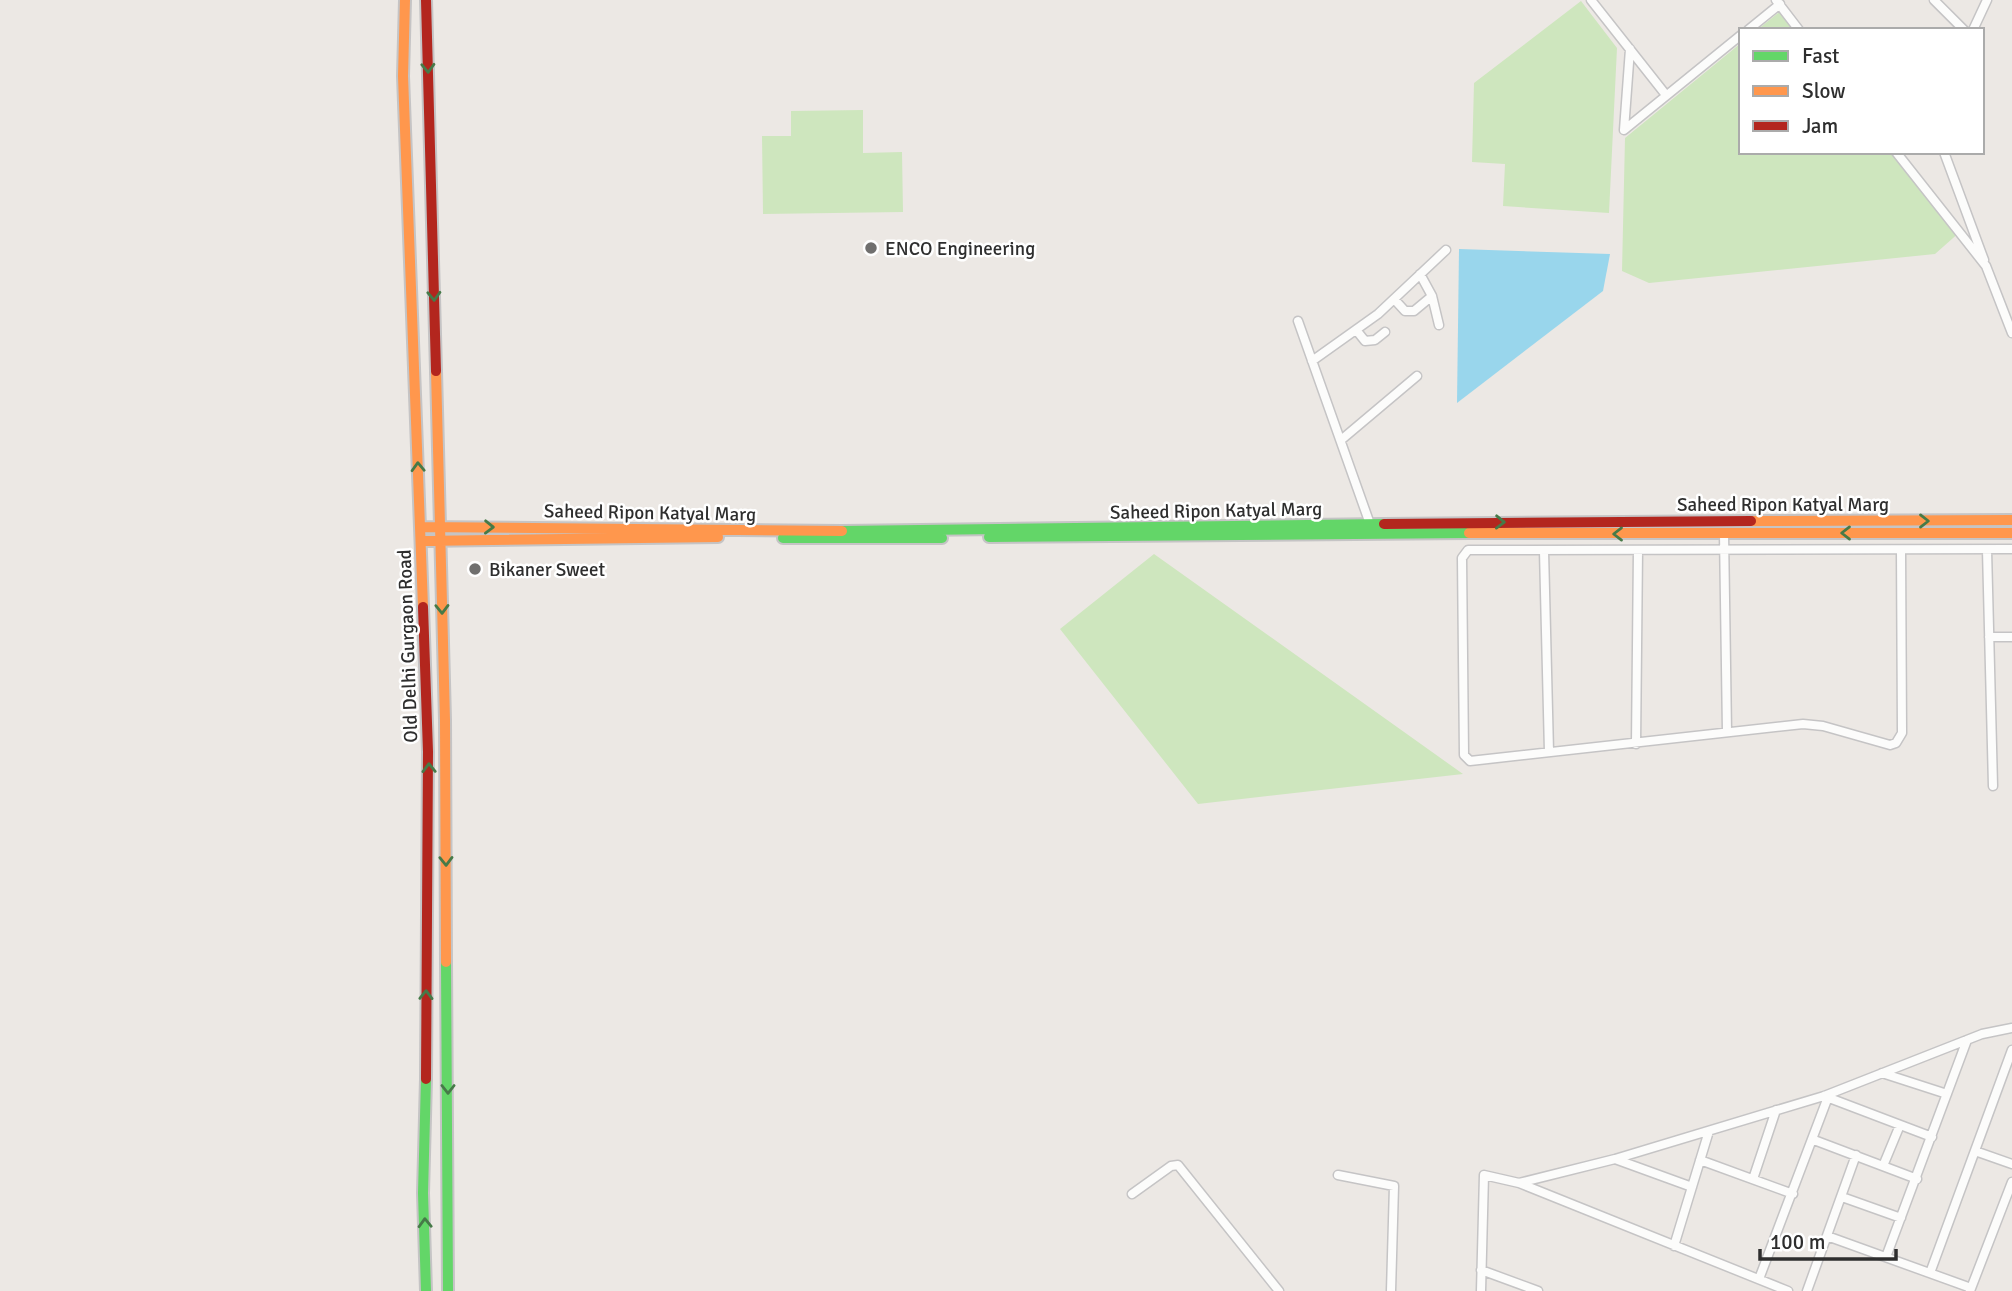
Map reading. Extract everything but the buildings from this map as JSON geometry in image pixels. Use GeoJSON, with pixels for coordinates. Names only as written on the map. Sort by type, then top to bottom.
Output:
{"type":"FeatureCollection","features":[{"type":"Feature","properties":{"kind":"street","name":"Old Delhi Gurgaon Road"},"geometry":{"type":"LineString","coordinates":[[405,0],[402,76],[422,541],[429,794],[426,1169],[423,1193],[426,1291]]}},
{"type":"Feature","properties":{"kind":"street","name":"Old Delhi Gurgaon Road"},"geometry":{"type":"LineString","coordinates":[[426,0],[440,526],[447,934],[448,1291]]}},
{"type":"Feature","properties":{"kind":"street"},"geometry":{"type":"LineString","coordinates":[[1591,0],[1666,94]]}},
{"type":"Feature","properties":{"kind":"street"},"geometry":{"type":"LineString","coordinates":[[1934,0],[1962,28]]}},
{"type":"Feature","properties":{"kind":"street"},"geometry":{"type":"LineString","coordinates":[[1974,28],[1987,0]]}},
{"type":"Feature","properties":{"kind":"street"},"geometry":{"type":"LineString","coordinates":[[1750,28],[1778,2],[1798,28]]}},
{"type":"Feature","properties":{"kind":"street"},"geometry":{"type":"LineString","coordinates":[[1630,49],[1624,130],[1739,37]]}},
{"type":"Feature","properties":{"kind":"street"},"geometry":{"type":"LineString","coordinates":[[1898,154],[1986,266]]}},
{"type":"Feature","properties":{"kind":"street"},"geometry":{"type":"LineString","coordinates":[[1945,154],[2012,333]]}},
{"type":"Feature","properties":{"kind":"street"},"geometry":{"type":"LineString","coordinates":[[1312,362],[1357,331],[1446,250]]}},
{"type":"Feature","properties":{"kind":"street"},"geometry":{"type":"LineString","coordinates":[[1420,274],[1432,296],[1439,325]]}},
{"type":"Feature","properties":{"kind":"street"},"geometry":{"type":"LineString","coordinates":[[1394,299],[1405,311],[1414,312],[1432,296]]}},
{"type":"Feature","properties":{"kind":"street"},"geometry":{"type":"LineString","coordinates":[[1298,321],[1370,524]]}},
{"type":"Feature","properties":{"kind":"street"},"geometry":{"type":"LineString","coordinates":[[1357,331],[1365,341],[1376,340],[1385,332]]}},
{"type":"Feature","properties":{"kind":"street"},"geometry":{"type":"LineString","coordinates":[[1341,440],[1417,376]]}},
{"type":"Feature","properties":{"kind":"street","name":"Saheed Ripon Katyal Marg"},"geometry":{"type":"LineString","coordinates":[[422,541],[2012,520]]}},
{"type":"Feature","properties":{"kind":"street","name":"Saheed Ripon Katyal Marg"},"geometry":{"type":"LineString","coordinates":[[421,527],[1128,533],[1370,524],[1724,534],[2012,533]]}},
{"type":"Feature","properties":{"kind":"street"},"geometry":{"type":"LineString","coordinates":[[1724,534],[1727,732]]}},
{"type":"Feature","properties":{"kind":"street"},"geometry":{"type":"LineString","coordinates":[[1901,550],[1902,733],[1896,743],[1890,745],[1813,724],[1470,761],[1463,751],[1463,553],[1473,549],[2012,549]]}},
{"type":"Feature","properties":{"kind":"street"},"geometry":{"type":"LineString","coordinates":[[1636,744],[1638,550]]}},
{"type":"Feature","properties":{"kind":"street"},"geometry":{"type":"LineString","coordinates":[[1987,550],[1993,786]]}},
{"type":"Feature","properties":{"kind":"street"},"geometry":{"type":"LineString","coordinates":[[1544,551],[1549,752]]}},
{"type":"Feature","properties":{"kind":"street"},"geometry":{"type":"LineString","coordinates":[[1989,637],[2012,637]]}},
{"type":"Feature","properties":{"kind":"street"},"geometry":{"type":"LineString","coordinates":[[1519,1183],[1615,1159],[1826,1096],[1966,1040],[2012,1028]]}},
{"type":"Feature","properties":{"kind":"street"},"geometry":{"type":"LineString","coordinates":[[1886,1257],[1917,1180],[1966,1040]]}},
{"type":"Feature","properties":{"kind":"street"},"geometry":{"type":"LineString","coordinates":[[1930,1273],[2012,1050]]}},
{"type":"Feature","properties":{"kind":"street"},"geometry":{"type":"LineString","coordinates":[[1881,1073],[1947,1094]]}},
{"type":"Feature","properties":{"kind":"street"},"geometry":{"type":"LineString","coordinates":[[1826,1096],[1932,1138]]}},
{"type":"Feature","properties":{"kind":"street"},"geometry":{"type":"LineString","coordinates":[[1759,1279],[1814,1140],[1826,1096]]}},
{"type":"Feature","properties":{"kind":"street"},"geometry":{"type":"LineString","coordinates":[[1753,1179],[1776,1110]]}},
{"type":"Feature","properties":{"kind":"street"},"geometry":{"type":"LineString","coordinates":[[1883,1166],[1899,1125]]}},
{"type":"Feature","properties":{"kind":"street"},"geometry":{"type":"LineString","coordinates":[[1674,1246],[1709,1131]]}},
{"type":"Feature","properties":{"kind":"street"},"geometry":{"type":"LineString","coordinates":[[1814,1140],[1917,1180]]}},
{"type":"Feature","properties":{"kind":"street"},"geometry":{"type":"LineString","coordinates":[[1975,1150],[2012,1164]]}},
{"type":"Feature","properties":{"kind":"street"},"geometry":{"type":"LineString","coordinates":[[1807,1291],[1856,1155]]}},
{"type":"Feature","properties":{"kind":"street"},"geometry":{"type":"LineString","coordinates":[[1615,1159],[1692,1187]]}},
{"type":"Feature","properties":{"kind":"street"},"geometry":{"type":"LineString","coordinates":[[1700,1160],[1793,1194]]}},
{"type":"Feature","properties":{"kind":"street"},"geometry":{"type":"LineString","coordinates":[[1132,1194],[1171,1166],[1178,1165],[1279,1291]]}},
{"type":"Feature","properties":{"kind":"street"},"geometry":{"type":"LineString","coordinates":[[1480,1291],[1481,1177],[1488,1173],[1788,1291]]}},
{"type":"Feature","properties":{"kind":"street"},"geometry":{"type":"LineString","coordinates":[[1338,1175],[1394,1186],[1391,1291]]}},
{"type":"Feature","properties":{"kind":"street"},"geometry":{"type":"LineString","coordinates":[[1827,1236],[1971,1290],[2012,1182]]}},
{"type":"Feature","properties":{"kind":"street"},"geometry":{"type":"LineString","coordinates":[[1842,1197],[1901,1218]]}},
{"type":"Feature","properties":{"kind":"street"},"geometry":{"type":"LineString","coordinates":[[1481,1270],[1538,1291]]}},
{"type":"Feature","properties":{"kind":"green space"},"geometry":{"type":"Polygon","coordinates":[[[1581,1],[1617,48],[1609,213],[1503,206],[1505,164],[1472,162],[1474,83],[1581,1]]]}},
{"type":"Feature","properties":{"kind":"green space"},"geometry":{"type":"Polygon","coordinates":[[[1783,9],[1798,28],[1759,28],[1783,9]]]}},
{"type":"Feature","properties":{"kind":"green space"},"geometry":{"type":"Polygon","coordinates":[[[1739,45],[1739,154],[1900,154],[1961,231],[1935,254],[1649,283],[1622,271],[1625,138],[1739,45]]]}},
{"type":"Feature","properties":{"kind":"green space"},"geometry":{"type":"Polygon","coordinates":[[[863,110],[863,153],[902,152],[903,212],[763,214],[762,136],[791,136],[791,111],[863,110]]]}},
{"type":"Feature","properties":{"kind":"green space"},"geometry":{"type":"Polygon","coordinates":[[[1154,554],[1463,774],[1198,804],[1060,629],[1154,554]]]}},
{"type":"Feature","properties":{"kind":"water"},"geometry":{"type":"Polygon","coordinates":[[[1459,249],[1610,254],[1603,291],[1457,403],[1459,249]]]}},
{"type":"Feature","properties":{"kind":"traffic: fast"},"geometry":{"type":"LineString","coordinates":[[842,531],[1384,524]]}},
{"type":"Feature","properties":{"kind":"traffic: fast"},"geometry":{"type":"LineString","coordinates":[[989,537],[1469,533]]}},
{"type":"Feature","properties":{"kind":"traffic: fast"},"geometry":{"type":"LineString","coordinates":[[783,538],[942,538]]}},
{"type":"Feature","properties":{"kind":"traffic: fast"},"geometry":{"type":"LineString","coordinates":[[446,962],[448,1291]]}},
{"type":"Feature","properties":{"kind":"traffic: fast"},"geometry":{"type":"LineString","coordinates":[[426,1079],[423,1193],[426,1291]]}},
{"type":"Feature","properties":{"kind":"traffic: slow"},"geometry":{"type":"LineString","coordinates":[[405,0],[403,76],[423,607]]}},
{"type":"Feature","properties":{"kind":"traffic: slow"},"geometry":{"type":"LineString","coordinates":[[436,371],[445,720],[446,962]]}},
{"type":"Feature","properties":{"kind":"traffic: slow"},"geometry":{"type":"LineString","coordinates":[[1751,521],[2012,520]]}},
{"type":"Feature","properties":{"kind":"traffic: slow"},"geometry":{"type":"LineString","coordinates":[[421,527],[842,531]]}},
{"type":"Feature","properties":{"kind":"traffic: slow"},"geometry":{"type":"LineString","coordinates":[[1469,533],[2012,533]]}},
{"type":"Feature","properties":{"kind":"traffic: slow"},"geometry":{"type":"LineString","coordinates":[[422,541],[718,537]]}},
{"type":"Feature","properties":{"kind":"traffic: jam"},"geometry":{"type":"LineString","coordinates":[[426,0],[436,371]]}},
{"type":"Feature","properties":{"kind":"traffic: jam"},"geometry":{"type":"LineString","coordinates":[[1384,524],[1751,521]]}},
{"type":"Feature","properties":{"kind":"traffic: jam"},"geometry":{"type":"LineString","coordinates":[[423,607],[428,752],[426,1079]]}},
{"type":"Feature","properties":{"kind":"place","name":"ENCO Engineering"},"geometry":{"type":"Point","coordinates":[871,248]}},
{"type":"Feature","properties":{"kind":"place","name":"Bikaner Sweet"},"geometry":{"type":"Point","coordinates":[475,569]}}]}
